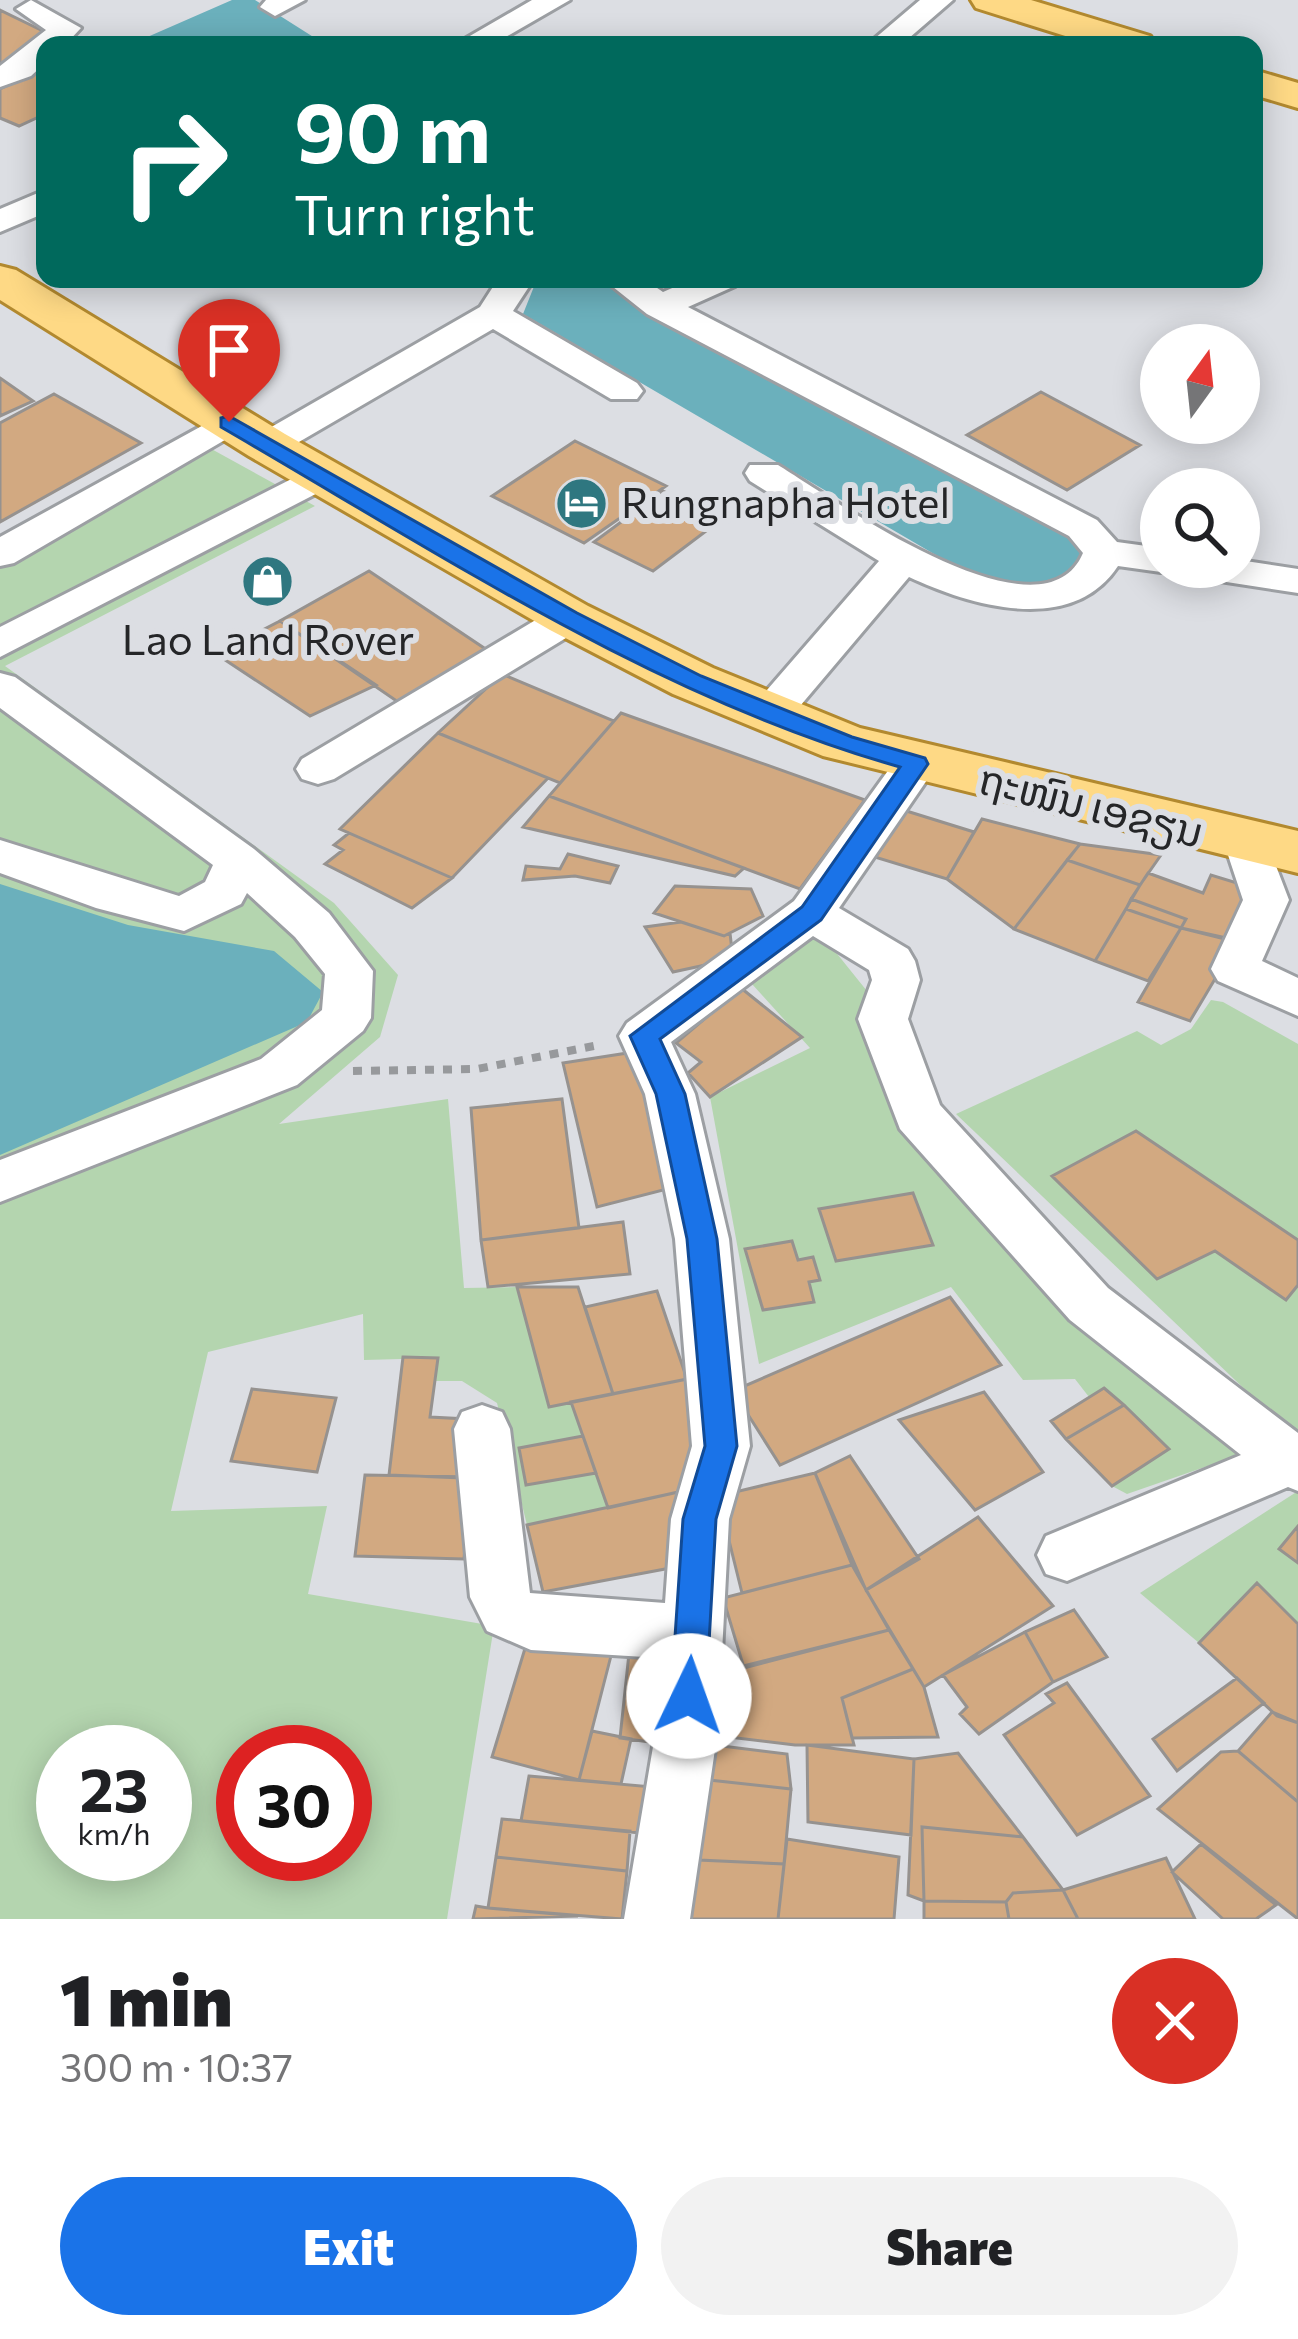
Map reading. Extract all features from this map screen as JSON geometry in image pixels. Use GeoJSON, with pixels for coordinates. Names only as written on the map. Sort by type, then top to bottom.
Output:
{"type":"FeatureCollection","features":[{"type":"Feature","properties":{"kind":"main road"},"geometry":{"type":"LineString","coordinates":[[1011,2],[1110,36]]}},
{"type":"Feature","properties":{"kind":"main road"},"geometry":{"type":"LineString","coordinates":[[1263,85],[1298,97]]}},
{"type":"Feature","properties":{"kind":"main road","name":"ຖະໜົນ ເອຊຽນ"},"geometry":{"type":"LineString","coordinates":[[0,280],[248,434],[569,618],[769,715],[916,764],[1272,847]]}},
{"type":"Feature","properties":{"kind":"street"},"geometry":{"type":"LineString","coordinates":[[486,36],[555,0]]}},
{"type":"Feature","properties":{"kind":"street"},"geometry":{"type":"LineString","coordinates":[[893,36],[938,0]]}},
{"type":"Feature","properties":{"kind":"street"},"geometry":{"type":"LineString","coordinates":[[31,9],[66,28],[57,36]]}},
{"type":"Feature","properties":{"kind":"street"},"geometry":{"type":"LineString","coordinates":[[0,78],[36,55]]}},
{"type":"Feature","properties":{"kind":"street"},"geometry":{"type":"LineString","coordinates":[[0,222],[36,204]]}},
{"type":"Feature","properties":{"kind":"street"},"geometry":{"type":"LineString","coordinates":[[0,554],[493,314],[510,288]]}},
{"type":"Feature","properties":{"kind":"street"},"geometry":{"type":"LineString","coordinates":[[634,288],[660,306],[1083,528],[1104,552],[1140,557]]}},
{"type":"Feature","properties":{"kind":"street"},"geometry":{"type":"LineString","coordinates":[[660,306],[702,288]]}},
{"type":"Feature","properties":{"kind":"street"},"geometry":{"type":"LineString","coordinates":[[493,314],[624,391]]}},
{"type":"Feature","properties":{"kind":"street"},"geometry":{"type":"LineString","coordinates":[[764,473],[936,574],[1011,598],[1044,596],[1076,586],[1093,576],[1104,552]]}},
{"type":"Feature","properties":{"kind":"street"},"geometry":{"type":"LineString","coordinates":[[0,644],[321,476]]}},
{"type":"Feature","properties":{"kind":"street"},"geometry":{"type":"LineString","coordinates":[[769,715],[905,556]]}},
{"type":"Feature","properties":{"kind":"street"},"geometry":{"type":"LineString","coordinates":[[1260,575],[1298,581]]}},
{"type":"Feature","properties":{"kind":"street"},"geometry":{"type":"LineString","coordinates":[[317,770],[569,618]]}},
{"type":"Feature","properties":{"kind":"street"},"geometry":{"type":"LineString","coordinates":[[0,687],[238,860],[312,925],[349,971],[346,1018],[279,1072],[0,1182]]}},
{"type":"Feature","properties":{"kind":"street"},"geometry":{"type":"LineString","coordinates":[[657,1919],[687,1729],[700,1519],[721,1446],[702,1239],[670,1094],[644,1036],[811,913],[916,764]]}},
{"type":"Feature","properties":{"kind":"street"},"geometry":{"type":"LineString","coordinates":[[1272,847],[1266,900],[1234,969],[1298,998]]}},
{"type":"Feature","properties":{"kind":"street"},"geometry":{"type":"LineString","coordinates":[[0,856],[113,896],[184,914],[224,892],[238,860]]}},
{"type":"Feature","properties":{"kind":"street"},"geometry":{"type":"LineString","coordinates":[[811,913],[891,962],[896,980],[883,1019],[917,1115],[1089,1304],[1294,1463]]}},
{"type":"Feature","properties":{"kind":"street"},"geometry":{"type":"LineString","coordinates":[[482,1429],[500,1597],[508,1612],[531,1622],[692,1632]]}},
{"type":"Feature","properties":{"kind":"street"},"geometry":{"type":"LineString","coordinates":[[1066,1555],[1294,1463]]}},
{"type":"Feature","properties":{"kind":"path"},"geometry":{"type":"LineString","coordinates":[[279,1072],[477,1069],[644,1036]]}},
{"type":"Feature","properties":{"kind":"green space"},"geometry":{"type":"Polygon","coordinates":[[[186,435],[315,506],[5,666],[334,903],[398,975],[380,1037],[279,1124],[448,1099],[464,1288],[517,1287],[548,1407],[571,1402],[608,1508],[527,1525],[497,1403],[462,1381],[436,1381],[438,1358],[364,1360],[363,1314],[208,1352],[171,1511],[327,1506],[308,1594],[494,1626],[447,1919],[0,1919],[0,537],[186,435]]]}},
{"type":"Feature","properties":{"kind":"green space"},"geometry":{"type":"Polygon","coordinates":[[[813,934],[830,945],[871,996],[902,1116],[1254,1450],[1127,1494],[1112,1486],[1168,1449],[1104,1388],[1089,1397],[1075,1379],[1023,1380],[951,1287],[759,1364],[710,1097],[810,1048],[752,984],[813,934]]]}},
{"type":"Feature","properties":{"kind":"green space"},"geometry":{"type":"Polygon","coordinates":[[[1211,1000],[1223,1002],[1298,1044],[1298,1440],[956,1114],[1137,1031],[1161,1045],[1191,1029],[1211,1000]]]}},
{"type":"Feature","properties":{"kind":"green space"},"geometry":{"type":"Polygon","coordinates":[[[1298,1491],[1298,1624],[1257,1583],[1199,1643],[1140,1593],[1298,1491]]]}},
{"type":"Feature","properties":{"kind":"water"},"geometry":{"type":"Polygon","coordinates":[[[232,0],[255,0],[312,36],[150,36],[232,0]]]}},
{"type":"Feature","properties":{"kind":"water"},"geometry":{"type":"Polygon","coordinates":[[[533,288],[626,288],[1089,546],[1083,572],[1046,583],[1013,585],[946,561],[523,314],[533,288]]]}},
{"type":"Feature","properties":{"kind":"water"},"geometry":{"type":"Polygon","coordinates":[[[0,884],[128,925],[274,951],[323,992],[307,1022],[0,1155],[0,884]]]}},
{"type":"Feature","properties":{"kind":"building"},"geometry":{"type":"Polygon","coordinates":[[[0,10],[45,32],[0,71],[0,10]]]}},
{"type":"Feature","properties":{"kind":"building"},"geometry":{"type":"Polygon","coordinates":[[[36,72],[36,118],[19,126],[0,118],[0,89],[36,72]]]}},
{"type":"Feature","properties":{"kind":"building"},"geometry":{"type":"Polygon","coordinates":[[[0,378],[33,401],[0,416],[0,378]]]}},
{"type":"Feature","properties":{"kind":"building"},"geometry":{"type":"Polygon","coordinates":[[[1041,392],[1140,445],[1067,490],[967,435],[1041,392]]]}},
{"type":"Feature","properties":{"kind":"building"},"geometry":{"type":"Polygon","coordinates":[[[54,394],[141,443],[0,522],[0,423],[54,394]]]}},
{"type":"Feature","properties":{"kind":"building"},"geometry":{"type":"Polygon","coordinates":[[[575,441],[666,486],[584,543],[492,496],[575,441]]]}},
{"type":"Feature","properties":{"kind":"building"},"geometry":{"type":"Polygon","coordinates":[[[663,491],[722,519],[653,571],[594,542],[663,491]]]}},
{"type":"Feature","properties":{"kind":"building"},"geometry":{"type":"Polygon","coordinates":[[[369,571],[490,652],[401,704],[280,621],[369,571]]]}},
{"type":"Feature","properties":{"kind":"building"},"geometry":{"type":"Polygon","coordinates":[[[280,621],[376,685],[310,716],[216,654],[280,621]]]}},
{"type":"Feature","properties":{"kind":"building"},"geometry":{"type":"Polygon","coordinates":[[[502,674],[614,721],[560,783],[438,733],[502,674]]]}},
{"type":"Feature","properties":{"kind":"building"},"geometry":{"type":"Polygon","coordinates":[[[621,713],[865,800],[800,889],[549,796],[621,713]]]}},
{"type":"Feature","properties":{"kind":"building"},"geometry":{"type":"Polygon","coordinates":[[[438,733],[548,778],[452,878],[340,829],[438,733]]]}},
{"type":"Feature","properties":{"kind":"building"},"geometry":{"type":"Polygon","coordinates":[[[549,796],[744,868],[735,876],[523,827],[549,796]]]}},
{"type":"Feature","properties":{"kind":"building"},"geometry":{"type":"Polygon","coordinates":[[[900,809],[974,832],[947,879],[868,855],[900,809]]]}},
{"type":"Feature","properties":{"kind":"building"},"geometry":{"type":"Polygon","coordinates":[[[982,819],[1080,844],[1014,929],[947,879],[982,819]]]}},
{"type":"Feature","properties":{"kind":"building"},"geometry":{"type":"Polygon","coordinates":[[[349,833],[452,878],[412,908],[325,864],[343,850],[334,845],[349,833]]]}},
{"type":"Feature","properties":{"kind":"building"},"geometry":{"type":"Polygon","coordinates":[[[1080,844],[1161,855],[1140,885],[1067,860],[1080,844]]]}},
{"type":"Feature","properties":{"kind":"building"},"geometry":{"type":"Polygon","coordinates":[[[568,854],[618,866],[610,883],[575,876],[523,880],[526,866],[560,869],[568,854]]]}},
{"type":"Feature","properties":{"kind":"building"},"geometry":{"type":"Polygon","coordinates":[[[1067,860],[1140,885],[1095,961],[1014,929],[1067,860]]]}},
{"type":"Feature","properties":{"kind":"building"},"geometry":{"type":"Polygon","coordinates":[[[1148,873],[1203,893],[1211,875],[1250,887],[1231,939],[1181,928],[1186,919],[1131,899],[1148,873]]]}},
{"type":"Feature","properties":{"kind":"building"},"geometry":{"type":"Polygon","coordinates":[[[675,886],[751,889],[763,916],[724,936],[654,913],[675,886]]]}},
{"type":"Feature","properties":{"kind":"building"},"geometry":{"type":"Polygon","coordinates":[[[1131,899],[1186,919],[1181,928],[1126,909],[1131,899]]]}},
{"type":"Feature","properties":{"kind":"building"},"geometry":{"type":"Polygon","coordinates":[[[1126,909],[1181,928],[1148,981],[1095,961],[1126,909]]]}},
{"type":"Feature","properties":{"kind":"building"},"geometry":{"type":"Polygon","coordinates":[[[681,922],[724,936],[730,933],[733,959],[673,972],[645,927],[681,922]]]}},
{"type":"Feature","properties":{"kind":"building"},"geometry":{"type":"Polygon","coordinates":[[[1181,928],[1237,942],[1190,1021],[1138,1002],[1181,928]]]}},
{"type":"Feature","properties":{"kind":"building"},"geometry":{"type":"Polygon","coordinates":[[[741,988],[802,1037],[710,1097],[688,1073],[701,1062],[676,1043],[741,988]]]}},
{"type":"Feature","properties":{"kind":"building"},"geometry":{"type":"Polygon","coordinates":[[[634,1052],[675,1187],[597,1207],[563,1063],[634,1052]]]}},
{"type":"Feature","properties":{"kind":"building"},"geometry":{"type":"Polygon","coordinates":[[[562,1099],[579,1228],[481,1240],[471,1108],[562,1099]]]}},
{"type":"Feature","properties":{"kind":"building"},"geometry":{"type":"Polygon","coordinates":[[[1136,1131],[1298,1240],[1298,1285],[1286,1300],[1215,1251],[1157,1279],[1052,1176],[1136,1131]]]}},
{"type":"Feature","properties":{"kind":"building"},"geometry":{"type":"Polygon","coordinates":[[[913,1193],[933,1245],[836,1261],[819,1209],[913,1193]]]}},
{"type":"Feature","properties":{"kind":"building"},"geometry":{"type":"Polygon","coordinates":[[[623,1222],[630,1274],[488,1287],[481,1240],[623,1222]]]}},
{"type":"Feature","properties":{"kind":"building"},"geometry":{"type":"Polygon","coordinates":[[[792,1241],[798,1260],[813,1257],[820,1280],[809,1282],[814,1302],[763,1310],[745,1249],[792,1241]]]}},
{"type":"Feature","properties":{"kind":"building"},"geometry":{"type":"Polygon","coordinates":[[[517,1287],[578,1287],[613,1394],[549,1407],[517,1287]]]}},
{"type":"Feature","properties":{"kind":"building"},"geometry":{"type":"Polygon","coordinates":[[[657,1291],[687,1379],[613,1394],[585,1307],[657,1291]]]}},
{"type":"Feature","properties":{"kind":"building"},"geometry":{"type":"Polygon","coordinates":[[[950,1297],[1001,1365],[780,1465],[733,1391],[950,1297]]]}},
{"type":"Feature","properties":{"kind":"building"},"geometry":{"type":"Polygon","coordinates":[[[403,1357],[438,1358],[430,1417],[467,1419],[462,1478],[389,1475],[403,1357]]]}},
{"type":"Feature","properties":{"kind":"building"},"geometry":{"type":"Polygon","coordinates":[[[687,1379],[707,1474],[678,1492],[608,1508],[571,1402],[687,1379]]]}},
{"type":"Feature","properties":{"kind":"building"},"geometry":{"type":"Polygon","coordinates":[[[1104,1388],[1124,1405],[1066,1439],[1051,1421],[1104,1388]]]}},
{"type":"Feature","properties":{"kind":"building"},"geometry":{"type":"Polygon","coordinates":[[[252,1389],[336,1398],[317,1472],[231,1461],[252,1389]]]}},
{"type":"Feature","properties":{"kind":"building"},"geometry":{"type":"Polygon","coordinates":[[[984,1392],[1043,1472],[975,1510],[899,1420],[984,1392]]]}},
{"type":"Feature","properties":{"kind":"building"},"geometry":{"type":"Polygon","coordinates":[[[1124,1405],[1169,1449],[1112,1486],[1066,1439],[1124,1405]]]}},
{"type":"Feature","properties":{"kind":"building"},"geometry":{"type":"Polygon","coordinates":[[[583,1436],[596,1473],[526,1485],[519,1448],[583,1436]]]}},
{"type":"Feature","properties":{"kind":"building"},"geometry":{"type":"Polygon","coordinates":[[[850,1456],[919,1559],[866,1590],[815,1473],[850,1456]]]}},
{"type":"Feature","properties":{"kind":"building"},"geometry":{"type":"Polygon","coordinates":[[[815,1473],[852,1565],[742,1593],[718,1496],[815,1473]]]}},
{"type":"Feature","properties":{"kind":"building"},"geometry":{"type":"Polygon","coordinates":[[[365,1475],[472,1477],[464,1559],[355,1556],[365,1475]]]}},
{"type":"Feature","properties":{"kind":"building"},"geometry":{"type":"Polygon","coordinates":[[[678,1492],[686,1559],[665,1569],[543,1592],[527,1525],[678,1492]]]}},
{"type":"Feature","properties":{"kind":"building"},"geometry":{"type":"Polygon","coordinates":[[[978,1517],[1053,1606],[924,1687],[866,1590],[978,1517]]]}},
{"type":"Feature","properties":{"kind":"building"},"geometry":{"type":"Polygon","coordinates":[[[1298,1526],[1298,1563],[1279,1549],[1298,1526]]]}},
{"type":"Feature","properties":{"kind":"building"},"geometry":{"type":"Polygon","coordinates":[[[852,1565],[889,1630],[744,1668],[723,1598],[852,1565]]]}},
{"type":"Feature","properties":{"kind":"building"},"geometry":{"type":"Polygon","coordinates":[[[1257,1583],[1298,1624],[1298,1723],[1277,1716],[1199,1643],[1257,1583]]]}},
{"type":"Feature","properties":{"kind":"building"},"geometry":{"type":"Polygon","coordinates":[[[1074,1610],[1107,1657],[1053,1682],[1025,1632],[1074,1610]]]}},
{"type":"Feature","properties":{"kind":"building"},"geometry":{"type":"Polygon","coordinates":[[[889,1630],[913,1669],[842,1698],[854,1745],[795,1745],[728,1737],[715,1673],[889,1630]]]}},
{"type":"Feature","properties":{"kind":"building"},"geometry":{"type":"Polygon","coordinates":[[[530,1632],[613,1648],[579,1780],[492,1757],[530,1632]]]}},
{"type":"Feature","properties":{"kind":"building"},"geometry":{"type":"Polygon","coordinates":[[[1025,1632],[1053,1682],[979,1734],[960,1714],[967,1707],[943,1675],[1025,1632]]]}},
{"type":"Feature","properties":{"kind":"building"},"geometry":{"type":"Polygon","coordinates":[[[630,1644],[685,1653],[672,1745],[620,1738],[630,1644]]]}},
{"type":"Feature","properties":{"kind":"building"},"geometry":{"type":"Polygon","coordinates":[[[913,1669],[924,1687],[938,1737],[852,1738],[842,1698],[913,1669]]]}},
{"type":"Feature","properties":{"kind":"building"},"geometry":{"type":"Polygon","coordinates":[[[1237,1678],[1264,1703],[1177,1771],[1153,1739],[1237,1678]]]}},
{"type":"Feature","properties":{"kind":"building"},"geometry":{"type":"Polygon","coordinates":[[[1067,1683],[1150,1796],[1077,1835],[1004,1735],[1054,1703],[1046,1694],[1067,1683]]]}},
{"type":"Feature","properties":{"kind":"building"},"geometry":{"type":"Polygon","coordinates":[[[1272,1712],[1298,1723],[1298,1802],[1238,1751],[1272,1712]]]}},
{"type":"Feature","properties":{"kind":"building"},"geometry":{"type":"Polygon","coordinates":[[[592,1731],[631,1739],[621,1784],[579,1780],[592,1731]]]}},
{"type":"Feature","properties":{"kind":"building"},"geometry":{"type":"Polygon","coordinates":[[[706,1744],[787,1754],[791,1789],[709,1780],[706,1744]]]}},
{"type":"Feature","properties":{"kind":"building"},"geometry":{"type":"Polygon","coordinates":[[[807,1745],[914,1759],[911,1835],[808,1822],[807,1745]]]}},
{"type":"Feature","properties":{"kind":"building"},"geometry":{"type":"Polygon","coordinates":[[[1238,1751],[1298,1802],[1298,1919],[1158,1809],[1221,1752],[1238,1751]]]}},
{"type":"Feature","properties":{"kind":"building"},"geometry":{"type":"Polygon","coordinates":[[[958,1753],[1023,1837],[922,1827],[924,1901],[908,1895],[914,1759],[958,1753]]]}},
{"type":"Feature","properties":{"kind":"building"},"geometry":{"type":"Polygon","coordinates":[[[529,1776],[653,1787],[651,1834],[521,1821],[529,1776]]]}},
{"type":"Feature","properties":{"kind":"building"},"geometry":{"type":"Polygon","coordinates":[[[709,1780],[791,1789],[784,1864],[699,1860],[709,1780]]]}},
{"type":"Feature","properties":{"kind":"building"},"geometry":{"type":"Polygon","coordinates":[[[502,1819],[630,1831],[627,1871],[496,1857],[502,1819]]]}},
{"type":"Feature","properties":{"kind":"building"},"geometry":{"type":"Polygon","coordinates":[[[922,1827],[1023,1837],[1063,1890],[1013,1893],[1006,1902],[924,1901],[922,1827]]]}},
{"type":"Feature","properties":{"kind":"building"},"geometry":{"type":"Polygon","coordinates":[[[787,1839],[899,1857],[894,1919],[778,1919],[787,1839]]]}},
{"type":"Feature","properties":{"kind":"building"},"geometry":{"type":"Polygon","coordinates":[[[1201,1844],[1276,1905],[1256,1919],[1223,1919],[1172,1872],[1201,1844]]]}},
{"type":"Feature","properties":{"kind":"building"},"geometry":{"type":"Polygon","coordinates":[[[496,1857],[627,1871],[622,1919],[488,1908],[496,1857]]]}},
{"type":"Feature","properties":{"kind":"building"},"geometry":{"type":"Polygon","coordinates":[[[1166,1858],[1195,1919],[1078,1919],[1063,1890],[1166,1858]]]}},
{"type":"Feature","properties":{"kind":"building"},"geometry":{"type":"Polygon","coordinates":[[[699,1860],[784,1864],[778,1919],[690,1919],[699,1860]]]}},
{"type":"Feature","properties":{"kind":"building"},"geometry":{"type":"Polygon","coordinates":[[[1063,1890],[1078,1919],[1009,1919],[1006,1902],[1013,1893],[1063,1890]]]}},
{"type":"Feature","properties":{"kind":"building"},"geometry":{"type":"Polygon","coordinates":[[[924,1901],[1006,1902],[1009,1919],[924,1919],[924,1901]]]}},
{"type":"Feature","properties":{"kind":"building"},"geometry":{"type":"Polygon","coordinates":[[[476,1906],[488,1908],[578,1916],[473,1919],[476,1906]]]}},
{"type":"Feature","properties":{"kind":"place","name":"Rungnapha Hotel"},"geometry":{"type":"Point","coordinates":[582,503]}},
{"type":"Feature","properties":{"kind":"place","name":"Lao Land Rover"},"geometry":{"type":"Point","coordinates":[268,581]}},
{"type":"Feature","properties":{"kind":"route"},"geometry":{"type":"LineString","coordinates":[[229,422],[569,618],[692,681],[843,743],[916,764],[811,913],[644,1036],[670,1094],[702,1239],[721,1446],[700,1519],[689,1696]]}}]}
